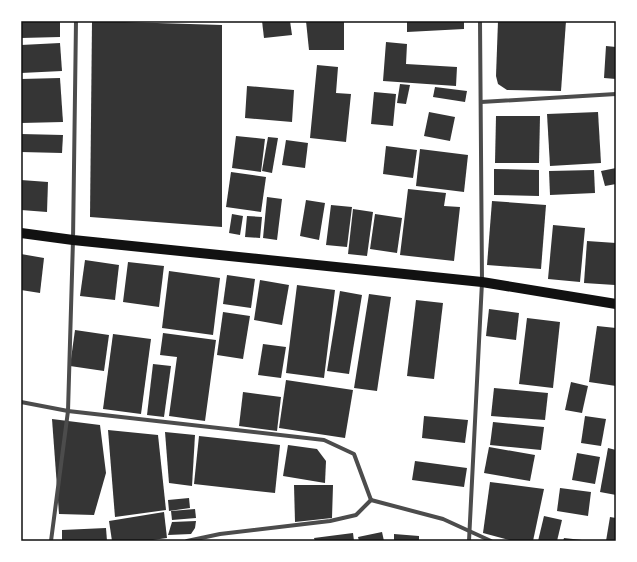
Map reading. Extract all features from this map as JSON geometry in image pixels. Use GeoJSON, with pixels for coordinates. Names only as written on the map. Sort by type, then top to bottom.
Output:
{"type":"FeatureCollection","features":[{"type":"Feature","properties":{"kind":"main road"},"geometry":{"type":"LineString","coordinates":[[21,233],[73,240],[482,282],[616,304]]}},
{"type":"Feature","properties":{"kind":"street"},"geometry":{"type":"LineString","coordinates":[[50,541],[68,411],[73,240],[76,21]]}},
{"type":"Feature","properties":{"kind":"street"},"geometry":{"type":"LineString","coordinates":[[469,541],[482,282],[480,21]]}},
{"type":"Feature","properties":{"kind":"street"},"geometry":{"type":"LineString","coordinates":[[481,102],[616,94]]}},
{"type":"Feature","properties":{"kind":"street"},"geometry":{"type":"LineString","coordinates":[[21,402],[68,411],[324,440],[354,454],[371,500]]}},
{"type":"Feature","properties":{"kind":"street"},"geometry":{"type":"LineString","coordinates":[[371,500],[443,519],[491,541]]}},
{"type":"Feature","properties":{"kind":"street"},"geometry":{"type":"LineString","coordinates":[[187,541],[220,534],[330,521],[356,515],[371,500]]}},
{"type":"Feature","properties":{"kind":"building"},"geometry":{"type":"Polygon","coordinates":[[[21,21],[60,21],[60,37],[21,38],[21,21]]]}},
{"type":"Feature","properties":{"kind":"building"},"geometry":{"type":"Polygon","coordinates":[[[92,21],[222,25],[222,227],[90,217],[92,21]]]}},
{"type":"Feature","properties":{"kind":"building"},"geometry":{"type":"Polygon","coordinates":[[[262,21],[290,21],[292,35],[264,38],[262,21]]]}},
{"type":"Feature","properties":{"kind":"building"},"geometry":{"type":"Polygon","coordinates":[[[306,21],[344,21],[344,50],[309,50],[306,21]]]}},
{"type":"Feature","properties":{"kind":"building"},"geometry":{"type":"Polygon","coordinates":[[[407,21],[464,21],[464,29],[407,32],[407,21]]]}},
{"type":"Feature","properties":{"kind":"building"},"geometry":{"type":"Polygon","coordinates":[[[498,21],[566,21],[561,91],[507,90],[498,84],[496,76],[498,21]]]}},
{"type":"Feature","properties":{"kind":"building"},"geometry":{"type":"Polygon","coordinates":[[[386,42],[407,44],[406,64],[457,67],[456,86],[383,81],[386,42]]]}},
{"type":"Feature","properties":{"kind":"building"},"geometry":{"type":"Polygon","coordinates":[[[60,43],[62,71],[21,73],[21,45],[60,43]]]}},
{"type":"Feature","properties":{"kind":"building"},"geometry":{"type":"Polygon","coordinates":[[[606,46],[616,47],[616,79],[604,78],[606,46]]]}},
{"type":"Feature","properties":{"kind":"building"},"geometry":{"type":"Polygon","coordinates":[[[317,65],[338,67],[336,93],[351,94],[346,142],[310,138],[317,65]]]}},
{"type":"Feature","properties":{"kind":"building"},"geometry":{"type":"Polygon","coordinates":[[[60,78],[63,122],[21,123],[21,79],[60,78]]]}},
{"type":"Feature","properties":{"kind":"building"},"geometry":{"type":"Polygon","coordinates":[[[400,84],[410,85],[406,104],[397,103],[400,84]]]}},
{"type":"Feature","properties":{"kind":"building"},"geometry":{"type":"Polygon","coordinates":[[[247,86],[294,90],[292,122],[245,118],[247,86]]]}},
{"type":"Feature","properties":{"kind":"building"},"geometry":{"type":"Polygon","coordinates":[[[435,87],[467,91],[465,102],[433,97],[435,87]]]}},
{"type":"Feature","properties":{"kind":"building"},"geometry":{"type":"Polygon","coordinates":[[[374,92],[396,94],[393,126],[371,124],[374,92]]]}},
{"type":"Feature","properties":{"kind":"building"},"geometry":{"type":"Polygon","coordinates":[[[429,112],[455,117],[450,141],[424,136],[429,112]]]}},
{"type":"Feature","properties":{"kind":"building"},"geometry":{"type":"Polygon","coordinates":[[[598,112],[601,163],[550,166],[547,114],[598,112]]]}},
{"type":"Feature","properties":{"kind":"building"},"geometry":{"type":"Polygon","coordinates":[[[496,116],[540,116],[539,163],[495,163],[496,116]]]}},
{"type":"Feature","properties":{"kind":"building"},"geometry":{"type":"Polygon","coordinates":[[[21,134],[63,135],[62,153],[21,152],[21,134]]]}},
{"type":"Feature","properties":{"kind":"building"},"geometry":{"type":"Polygon","coordinates":[[[236,136],[265,139],[261,172],[232,168],[236,136]]]}},
{"type":"Feature","properties":{"kind":"building"},"geometry":{"type":"Polygon","coordinates":[[[268,137],[278,138],[272,173],[262,171],[268,137]]]}},
{"type":"Feature","properties":{"kind":"building"},"geometry":{"type":"Polygon","coordinates":[[[286,140],[308,143],[305,168],[282,165],[286,140]]]}},
{"type":"Feature","properties":{"kind":"building"},"geometry":{"type":"Polygon","coordinates":[[[386,146],[417,150],[413,178],[383,174],[386,146]]]}},
{"type":"Feature","properties":{"kind":"building"},"geometry":{"type":"Polygon","coordinates":[[[420,149],[468,155],[464,192],[416,186],[420,149]]]}},
{"type":"Feature","properties":{"kind":"building"},"geometry":{"type":"Polygon","coordinates":[[[616,168],[616,184],[605,186],[601,171],[616,168]]]}},
{"type":"Feature","properties":{"kind":"building"},"geometry":{"type":"Polygon","coordinates":[[[494,169],[539,170],[539,196],[494,195],[494,169]]]}},
{"type":"Feature","properties":{"kind":"building"},"geometry":{"type":"Polygon","coordinates":[[[594,170],[595,193],[550,195],[549,171],[594,170]]]}},
{"type":"Feature","properties":{"kind":"building"},"geometry":{"type":"Polygon","coordinates":[[[231,172],[266,177],[261,212],[226,207],[231,172]]]}},
{"type":"Feature","properties":{"kind":"building"},"geometry":{"type":"Polygon","coordinates":[[[21,180],[48,182],[47,212],[21,210],[21,180]]]}},
{"type":"Feature","properties":{"kind":"building"},"geometry":{"type":"Polygon","coordinates":[[[408,189],[446,193],[444,206],[460,207],[454,261],[400,255],[408,189]]]}},
{"type":"Feature","properties":{"kind":"building"},"geometry":{"type":"Polygon","coordinates":[[[267,197],[282,199],[277,240],[263,238],[267,197]]]}},
{"type":"Feature","properties":{"kind":"building"},"geometry":{"type":"Polygon","coordinates":[[[306,200],[325,203],[319,240],[300,236],[306,200]]]}},
{"type":"Feature","properties":{"kind":"building"},"geometry":{"type":"Polygon","coordinates":[[[492,201],[546,205],[541,269],[487,265],[492,201]]]}},
{"type":"Feature","properties":{"kind":"building"},"geometry":{"type":"Polygon","coordinates":[[[331,205],[352,207],[347,247],[326,245],[331,205]]]}},
{"type":"Feature","properties":{"kind":"building"},"geometry":{"type":"Polygon","coordinates":[[[353,209],[373,212],[367,256],[348,254],[353,209]]]}},
{"type":"Feature","properties":{"kind":"building"},"geometry":{"type":"Polygon","coordinates":[[[232,214],[243,216],[240,235],[229,233],[232,214]]]}},
{"type":"Feature","properties":{"kind":"building"},"geometry":{"type":"Polygon","coordinates":[[[375,214],[402,218],[397,253],[370,249],[375,214]]]}},
{"type":"Feature","properties":{"kind":"building"},"geometry":{"type":"Polygon","coordinates":[[[247,216],[262,217],[260,238],[245,237],[247,216]]]}},
{"type":"Feature","properties":{"kind":"building"},"geometry":{"type":"Polygon","coordinates":[[[553,225],[585,228],[580,282],[548,279],[553,225]]]}},
{"type":"Feature","properties":{"kind":"building"},"geometry":{"type":"Polygon","coordinates":[[[587,241],[616,243],[615,285],[584,283],[587,241]]]}},
{"type":"Feature","properties":{"kind":"building"},"geometry":{"type":"Polygon","coordinates":[[[21,254],[44,258],[40,293],[21,290],[21,254]]]}},
{"type":"Feature","properties":{"kind":"building"},"geometry":{"type":"Polygon","coordinates":[[[85,260],[119,265],[115,300],[80,296],[85,260]]]}},
{"type":"Feature","properties":{"kind":"building"},"geometry":{"type":"Polygon","coordinates":[[[128,262],[164,266],[159,307],[123,302],[128,262]]]}},
{"type":"Feature","properties":{"kind":"building"},"geometry":{"type":"Polygon","coordinates":[[[169,271],[220,278],[213,335],[162,328],[169,271]]]}},
{"type":"Feature","properties":{"kind":"building"},"geometry":{"type":"Polygon","coordinates":[[[227,275],[255,279],[251,308],[223,304],[227,275]]]}},
{"type":"Feature","properties":{"kind":"building"},"geometry":{"type":"Polygon","coordinates":[[[260,280],[289,285],[282,325],[254,320],[260,280]]]}},
{"type":"Feature","properties":{"kind":"building"},"geometry":{"type":"Polygon","coordinates":[[[297,285],[335,290],[324,378],[286,373],[297,285]]]}},
{"type":"Feature","properties":{"kind":"building"},"geometry":{"type":"Polygon","coordinates":[[[340,291],[362,295],[349,374],[327,371],[340,291]]]}},
{"type":"Feature","properties":{"kind":"building"},"geometry":{"type":"Polygon","coordinates":[[[369,294],[391,297],[377,391],[354,388],[369,294]]]}},
{"type":"Feature","properties":{"kind":"building"},"geometry":{"type":"Polygon","coordinates":[[[416,300],[443,303],[434,379],[407,376],[416,300]]]}},
{"type":"Feature","properties":{"kind":"building"},"geometry":{"type":"Polygon","coordinates":[[[489,309],[519,313],[516,340],[486,336],[489,309]]]}},
{"type":"Feature","properties":{"kind":"building"},"geometry":{"type":"Polygon","coordinates":[[[223,312],[250,316],[243,359],[217,355],[223,312]]]}},
{"type":"Feature","properties":{"kind":"building"},"geometry":{"type":"Polygon","coordinates":[[[527,318],[560,322],[553,388],[519,384],[527,318]]]}},
{"type":"Feature","properties":{"kind":"building"},"geometry":{"type":"Polygon","coordinates":[[[597,326],[616,328],[616,386],[589,382],[597,326]]]}},
{"type":"Feature","properties":{"kind":"building"},"geometry":{"type":"Polygon","coordinates":[[[75,330],[109,335],[104,371],[70,366],[75,330]]]}},
{"type":"Feature","properties":{"kind":"building"},"geometry":{"type":"Polygon","coordinates":[[[163,333],[216,340],[205,421],[169,416],[177,357],[160,355],[163,333]]]}},
{"type":"Feature","properties":{"kind":"building"},"geometry":{"type":"Polygon","coordinates":[[[113,334],[151,339],[141,414],[103,409],[113,334]]]}},
{"type":"Feature","properties":{"kind":"building"},"geometry":{"type":"Polygon","coordinates":[[[263,344],[286,347],[281,378],[258,375],[263,344]]]}},
{"type":"Feature","properties":{"kind":"building"},"geometry":{"type":"Polygon","coordinates":[[[153,364],[171,366],[164,417],[147,415],[153,364]]]}},
{"type":"Feature","properties":{"kind":"building"},"geometry":{"type":"Polygon","coordinates":[[[286,380],[353,390],[345,438],[279,428],[286,380]]]}},
{"type":"Feature","properties":{"kind":"building"},"geometry":{"type":"Polygon","coordinates":[[[571,382],[588,386],[582,413],[565,410],[571,382]]]}},
{"type":"Feature","properties":{"kind":"building"},"geometry":{"type":"Polygon","coordinates":[[[494,388],[548,393],[545,420],[491,416],[494,388]]]}},
{"type":"Feature","properties":{"kind":"building"},"geometry":{"type":"Polygon","coordinates":[[[243,392],[281,397],[277,431],[239,426],[243,392]]]}},
{"type":"Feature","properties":{"kind":"building"},"geometry":{"type":"Polygon","coordinates":[[[424,416],[468,420],[465,443],[422,438],[424,416]]]}},
{"type":"Feature","properties":{"kind":"building"},"geometry":{"type":"Polygon","coordinates":[[[585,416],[606,419],[601,446],[581,443],[585,416]]]}},
{"type":"Feature","properties":{"kind":"building"},"geometry":{"type":"Polygon","coordinates":[[[52,419],[100,425],[106,473],[94,515],[59,514],[52,419]]]}},
{"type":"Feature","properties":{"kind":"building"},"geometry":{"type":"Polygon","coordinates":[[[493,422],[544,427],[541,450],[490,445],[493,422]]]}},
{"type":"Feature","properties":{"kind":"building"},"geometry":{"type":"Polygon","coordinates":[[[108,430],[158,435],[166,510],[115,517],[108,430]]]}},
{"type":"Feature","properties":{"kind":"building"},"geometry":{"type":"Polygon","coordinates":[[[165,432],[195,435],[192,486],[169,483],[165,432]]]}},
{"type":"Feature","properties":{"kind":"building"},"geometry":{"type":"Polygon","coordinates":[[[199,436],[280,445],[275,493],[194,484],[199,436]]]}},
{"type":"Feature","properties":{"kind":"building"},"geometry":{"type":"Polygon","coordinates":[[[288,445],[317,449],[326,461],[325,483],[283,476],[288,445]]]}},
{"type":"Feature","properties":{"kind":"building"},"geometry":{"type":"Polygon","coordinates":[[[489,447],[535,455],[530,481],[484,473],[489,447]]]}},
{"type":"Feature","properties":{"kind":"building"},"geometry":{"type":"Polygon","coordinates":[[[608,448],[616,450],[616,495],[600,492],[608,448]]]}},
{"type":"Feature","properties":{"kind":"building"},"geometry":{"type":"Polygon","coordinates":[[[577,453],[600,457],[595,484],[572,480],[577,453]]]}},
{"type":"Feature","properties":{"kind":"building"},"geometry":{"type":"Polygon","coordinates":[[[415,461],[467,468],[464,487],[412,480],[415,461]]]}},
{"type":"Feature","properties":{"kind":"building"},"geometry":{"type":"Polygon","coordinates":[[[490,482],[544,489],[533,541],[513,541],[483,533],[490,482]]]}},
{"type":"Feature","properties":{"kind":"building"},"geometry":{"type":"Polygon","coordinates":[[[294,485],[333,485],[332,518],[295,522],[294,485]]]}},
{"type":"Feature","properties":{"kind":"building"},"geometry":{"type":"Polygon","coordinates":[[[560,488],[591,492],[588,516],[557,511],[560,488]]]}},
{"type":"Feature","properties":{"kind":"building"},"geometry":{"type":"Polygon","coordinates":[[[189,498],[190,508],[169,511],[168,500],[189,498]]]}},
{"type":"Feature","properties":{"kind":"building"},"geometry":{"type":"Polygon","coordinates":[[[195,509],[196,518],[172,520],[171,511],[195,509]]]}},
{"type":"Feature","properties":{"kind":"building"},"geometry":{"type":"Polygon","coordinates":[[[164,512],[167,538],[146,541],[112,541],[109,521],[164,512]]]}},
{"type":"Feature","properties":{"kind":"building"},"geometry":{"type":"Polygon","coordinates":[[[544,516],[562,520],[557,541],[538,541],[544,516]]]}},
{"type":"Feature","properties":{"kind":"building"},"geometry":{"type":"Polygon","coordinates":[[[610,517],[616,518],[616,541],[606,541],[610,517]]]}},
{"type":"Feature","properties":{"kind":"building"},"geometry":{"type":"Polygon","coordinates":[[[196,521],[195,528],[191,534],[168,535],[172,522],[196,521]]]}},
{"type":"Feature","properties":{"kind":"building"},"geometry":{"type":"Polygon","coordinates":[[[106,528],[107,541],[62,541],[62,530],[106,528]]]}},
{"type":"Feature","properties":{"kind":"building"},"geometry":{"type":"Polygon","coordinates":[[[382,532],[384,541],[359,541],[358,537],[382,532]]]}},
{"type":"Feature","properties":{"kind":"building"},"geometry":{"type":"Polygon","coordinates":[[[353,533],[354,541],[315,541],[314,538],[353,533]]]}},
{"type":"Feature","properties":{"kind":"building"},"geometry":{"type":"Polygon","coordinates":[[[394,534],[419,536],[419,541],[394,541],[394,534]]]}},
{"type":"Feature","properties":{"kind":"building"},"geometry":{"type":"Polygon","coordinates":[[[564,538],[582,540],[582,541],[563,541],[564,538]]]}}]}
